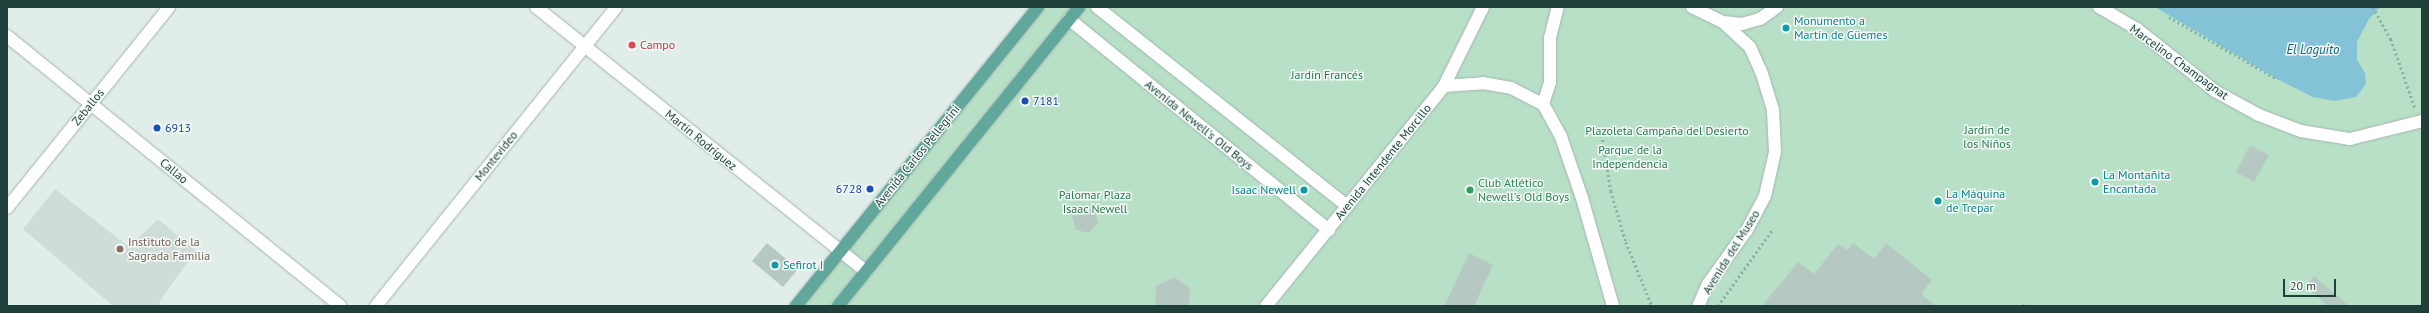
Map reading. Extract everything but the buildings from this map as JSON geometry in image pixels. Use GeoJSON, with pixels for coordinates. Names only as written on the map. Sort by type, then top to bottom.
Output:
{"type":"FeatureCollection","features":[{"type":"Feature","properties":{"kind":"main road","name":"Avenida Carlos Pellegrini"},"geometry":{"type":"LineString","coordinates":[[796,306],[1038,7]]}},
{"type":"Feature","properties":{"kind":"main road"},"geometry":{"type":"LineString","coordinates":[[838,306],[1080,7]]}},
{"type":"Feature","properties":{"kind":"street","name":"Zeballos"},"geometry":{"type":"LineString","coordinates":[[7,208],[169,7]]}},
{"type":"Feature","properties":{"kind":"street","name":"Martín Rodríguez"},"geometry":{"type":"LineString","coordinates":[[536,7],[866,271]]}},
{"type":"Feature","properties":{"kind":"street","name":"Montevideo"},"geometry":{"type":"LineString","coordinates":[[376,306],[616,7]]}},
{"type":"Feature","properties":{"kind":"street"},"geometry":{"type":"LineString","coordinates":[[1097,7],[1347,206]]}},
{"type":"Feature","properties":{"kind":"street","name":"Avenida Intendente Morcillo"},"geometry":{"type":"LineString","coordinates":[[1266,306],[1444,86],[1483,7]]}},
{"type":"Feature","properties":{"kind":"street"},"geometry":{"type":"LineString","coordinates":[[1544,104],[1550,82],[1550,38],[1558,7]]}},
{"type":"Feature","properties":{"kind":"street"},"geometry":{"type":"LineString","coordinates":[[1692,7],[1723,22],[1742,24],[1760,19],[1777,7]]}},
{"type":"Feature","properties":{"kind":"street","name":"Marcelino Champagnat"},"geometry":{"type":"LineString","coordinates":[[2099,7],[2137,29],[2215,90],[2259,115],[2301,131],[2350,139],[2421,121]]}},
{"type":"Feature","properties":{"kind":"street","name":"Avenida Newell's Old Boys"},"geometry":{"type":"LineString","coordinates":[[1069,20],[1329,230]]}},
{"type":"Feature","properties":{"kind":"street","name":"Avenida del Museo"},"geometry":{"type":"LineString","coordinates":[[1698,306],[1708,284],[1746,231],[1765,196],[1775,152],[1773,110],[1762,74],[1750,47],[1723,22]]}},
{"type":"Feature","properties":{"kind":"street","name":"Callao"},"geometry":{"type":"LineString","coordinates":[[7,36],[341,306]]}},
{"type":"Feature","properties":{"kind":"street"},"geometry":{"type":"LineString","coordinates":[[1444,86],[1482,83],[1511,88],[1544,104],[1566,150],[1613,306]]}},
{"type":"Feature","properties":{"kind":"path"},"geometry":{"type":"LineString","coordinates":[[2373,7],[2391,39],[2421,121]]}},
{"type":"Feature","properties":{"kind":"path"},"geometry":{"type":"LineString","coordinates":[[2169,17],[2276,79]]}},
{"type":"Feature","properties":{"kind":"path"},"geometry":{"type":"LineString","coordinates":[[1602,136],[1612,191],[1626,242],[1652,306]]}},
{"type":"Feature","properties":{"kind":"path"},"geometry":{"type":"LineString","coordinates":[[1718,306],[1772,230]]}},
{"type":"Feature","properties":{"kind":"shaded area","name":"Instituto de la Sagrada Familia"},"geometry":{"type":"Polygon","coordinates":[[[55,189],[129,247],[158,219],[196,251],[159,302],[162,306],[113,306],[23,229],[55,189]]]}},
{"type":"Feature","properties":{"kind":"green space","name":"Parque de la Independencia"},"geometry":{"type":"Polygon","coordinates":[[[1038,7],[2422,7],[2422,306],[796,306],[1038,7]]]}},
{"type":"Feature","properties":{"kind":"water","name":"El Laguito"},"geometry":{"type":"Polygon","coordinates":[[[2155,7],[2380,7],[2369,19],[2357,42],[2357,60],[2365,73],[2366,84],[2356,97],[2335,101],[2313,97],[2277,79],[2155,7]]]}},
{"type":"Feature","properties":{"kind":"place","name":"Monumento a Martín de Güemes"},"geometry":{"type":"Point","coordinates":[1786,28]}},
{"type":"Feature","properties":{"kind":"place","name":"Campo"},"geometry":{"type":"Point","coordinates":[632,45]}},
{"type":"Feature","properties":{"kind":"place","name":"7181"},"geometry":{"type":"Point","coordinates":[1025,101]}},
{"type":"Feature","properties":{"kind":"place","name":"6913"},"geometry":{"type":"Point","coordinates":[157,128]}},
{"type":"Feature","properties":{"kind":"place","name":"La Montañita Encantada"},"geometry":{"type":"Point","coordinates":[2095,182]}},
{"type":"Feature","properties":{"kind":"place","name":"6728"},"geometry":{"type":"Point","coordinates":[870,189]}},
{"type":"Feature","properties":{"kind":"place","name":"Isaac Newell"},"geometry":{"type":"Point","coordinates":[1304,190]}},
{"type":"Feature","properties":{"kind":"place","name":"Club Atlético Newell's Old Boys"},"geometry":{"type":"Point","coordinates":[1470,190]}},
{"type":"Feature","properties":{"kind":"place","name":"La Máquina de Trepar"},"geometry":{"type":"Point","coordinates":[1938,201]}},
{"type":"Feature","properties":{"kind":"place","name":"Instituto de la Sagrada Familia"},"geometry":{"type":"Point","coordinates":[120,249]}},
{"type":"Feature","properties":{"kind":"place","name":"Sefirot I"},"geometry":{"type":"Point","coordinates":[775,265]}},
{"type":"Feature","properties":{"kind":"park label","name":"Jardín Francés"},"geometry":{"type":"Point","coordinates":[1327,75]}},
{"type":"Feature","properties":{"kind":"park label","name":"Plazoleta Campaña del Desierto"},"geometry":{"type":"Point","coordinates":[1667,131]}},
{"type":"Feature","properties":{"kind":"park label","name":"Jardín de los Niños"},"geometry":{"type":"Point","coordinates":[1987,137]}},
{"type":"Feature","properties":{"kind":"park label","name":"Palomar Plaza Isaac Newell"},"geometry":{"type":"Point","coordinates":[1095,202]}}]}
